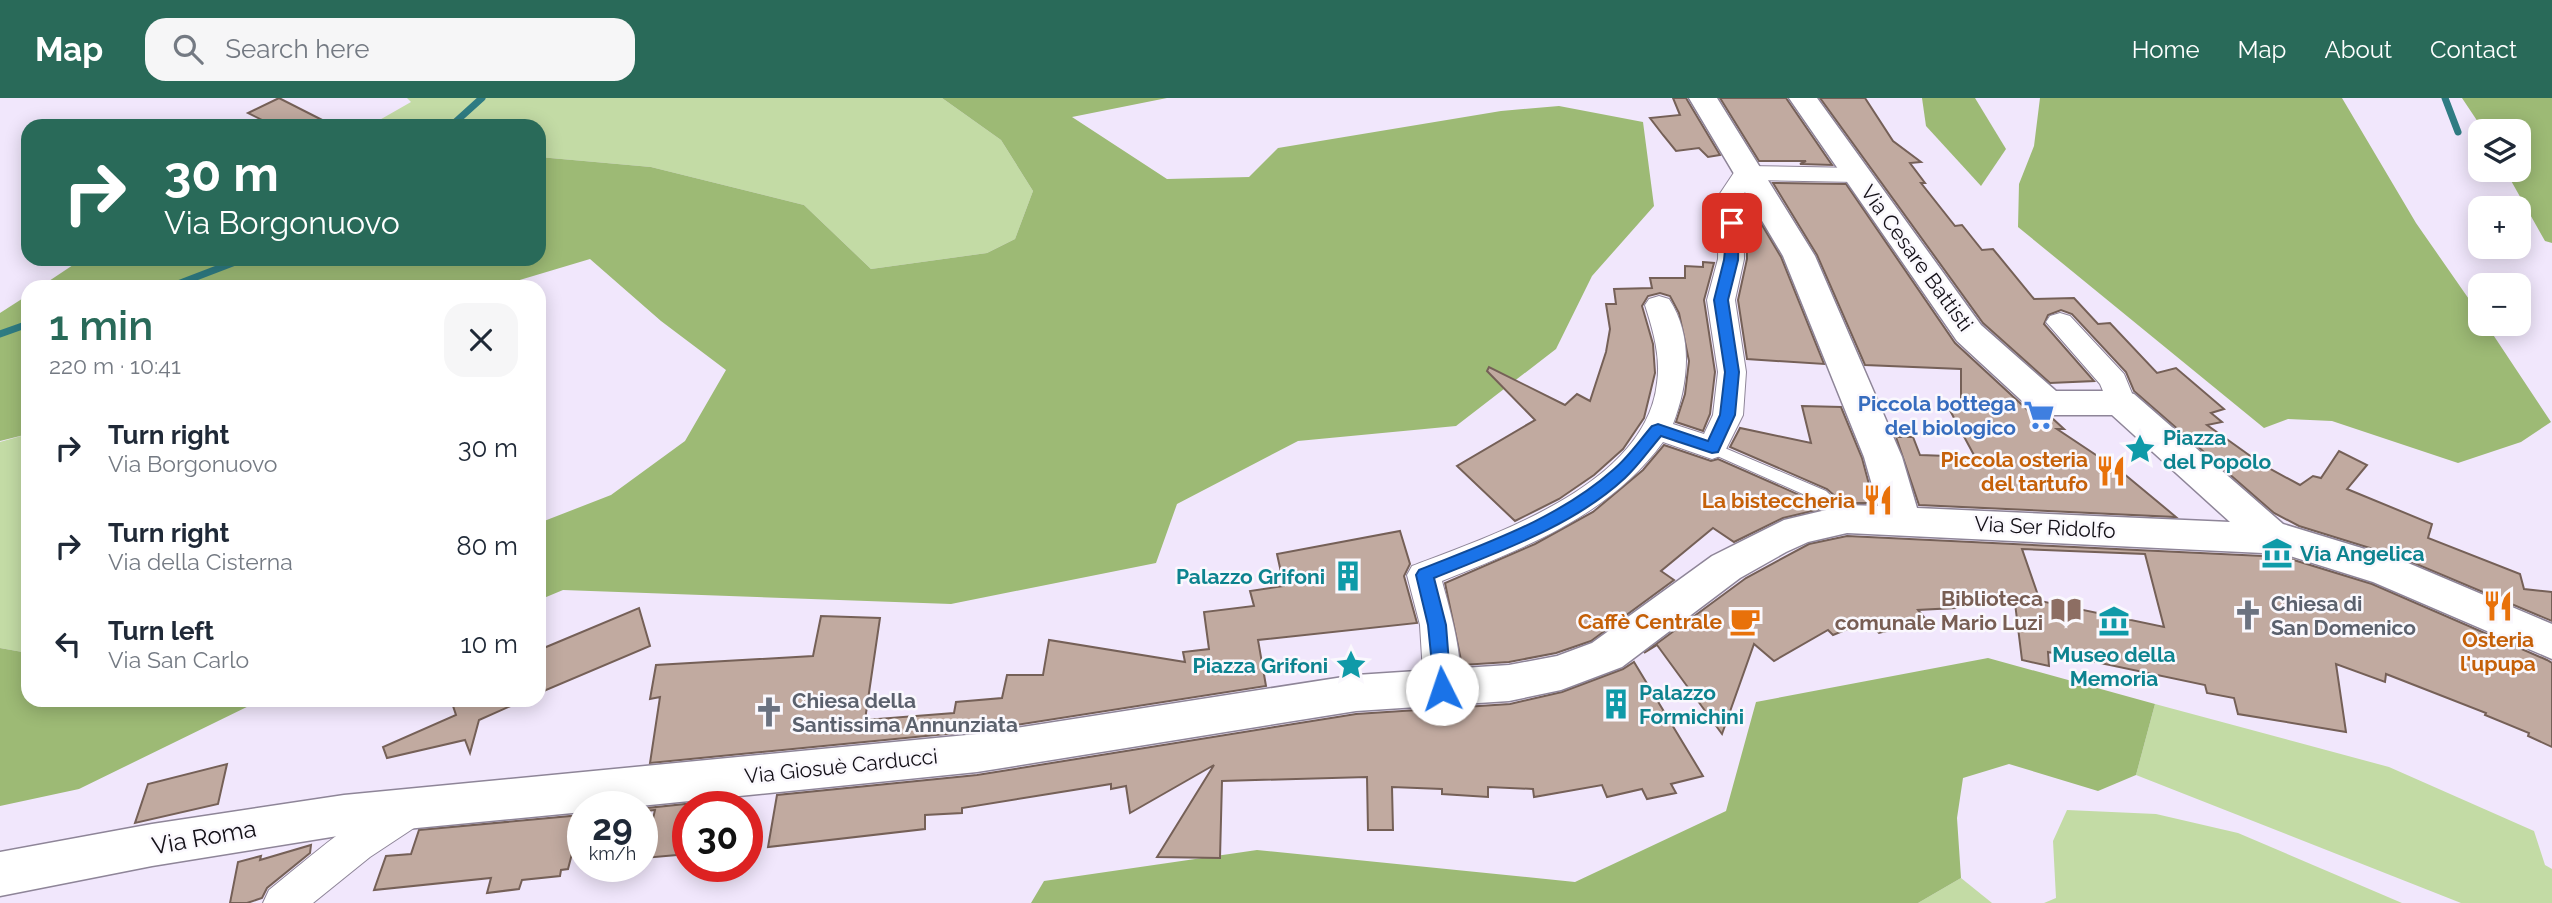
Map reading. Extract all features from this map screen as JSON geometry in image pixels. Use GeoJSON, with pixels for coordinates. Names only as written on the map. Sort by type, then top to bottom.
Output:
{"type":"FeatureCollection","features":[{"type":"Feature","properties":{"kind":"main road"},"geometry":{"type":"LineString","coordinates":[[1703,98],[1746,173],[1799,256],[1883,457],[1901,521]]}},
{"type":"Feature","properties":{"kind":"main road","name":"Via Cesare Battisti"},"geometry":{"type":"LineString","coordinates":[[1803,98],[1969,333],[2047,403],[2120,403]]}},
{"type":"Feature","properties":{"kind":"main road"},"geometry":{"type":"LineString","coordinates":[[2120,403],[2273,538]]}},
{"type":"Feature","properties":{"kind":"main road","name":"Via Ser Ridolfo"},"geometry":{"type":"LineString","coordinates":[[1442,689],[1509,683],[1561,673],[1607,654],[1726,567],[1798,530],[1847,519],[2273,538],[2324,548],[2406,578],[2552,642]]}},
{"type":"Feature","properties":{"kind":"main road","name":"Via Giosuè Carducci"},"geometry":{"type":"LineString","coordinates":[[410,810],[977,753],[1356,693],[1442,689]]}},
{"type":"Feature","properties":{"kind":"main road","name":"Via Roma"},"geometry":{"type":"LineString","coordinates":[[0,874],[248,829],[344,815],[410,810]]}},
{"type":"Feature","properties":{"kind":"street"},"geometry":{"type":"LineString","coordinates":[[1658,430],[1716,449],[1728,415],[1732,372],[1721,300],[1731,260],[1731,195],[1746,173],[1857,175]]}},
{"type":"Feature","properties":{"kind":"street"},"geometry":{"type":"LineString","coordinates":[[1442,689],[1437,625],[1424,575],[1535,530],[1595,493],[1621,473],[1658,430],[1671,393],[1670,338],[1660,305]]}},
{"type":"Feature","properties":{"kind":"street"},"geometry":{"type":"LineString","coordinates":[[2060,323],[2114,381],[2120,403]]}},
{"type":"Feature","properties":{"kind":"street"},"geometry":{"type":"LineString","coordinates":[[283,903],[356,845],[410,810]]}},
{"type":"Feature","properties":{"kind":"lane"},"geometry":{"type":"LineString","coordinates":[[1716,449],[1820,495],[1847,519]]}},
{"type":"Feature","properties":{"kind":"green space"},"geometry":{"type":"Polygon","coordinates":[[[407,98],[942,98],[1001,140],[1033,191],[1015,239],[987,253],[871,269],[804,205],[651,167],[546,158],[546,119],[381,119],[411,102],[407,98]]]}},
{"type":"Feature","properties":{"kind":"green space"},"geometry":{"type":"Polygon","coordinates":[[[942,98],[1167,98],[1072,117],[1167,179],[1249,177],[1278,148],[1501,111],[1559,106],[1643,122],[1654,206],[1592,276],[1556,349],[1456,426],[1298,441],[1177,504],[1156,563],[951,604],[563,590],[546,597],[546,520],[611,495],[685,441],[726,370],[661,321],[590,259],[520,280],[50,280],[72,266],[546,266],[546,158],[651,167],[804,205],[871,269],[987,253],[1015,239],[1033,191],[1001,140],[942,98]]]}},
{"type":"Feature","properties":{"kind":"green space"},"geometry":{"type":"Polygon","coordinates":[[[1922,98],[1975,98],[2006,149],[1981,186],[1926,126],[1922,98]]]}},
{"type":"Feature","properties":{"kind":"green space"},"geometry":{"type":"Polygon","coordinates":[[[2040,98],[2342,98],[2416,223],[2468,298],[2468,336],[2494,336],[2551,422],[2521,442],[2458,463],[2332,421],[2288,419],[2264,428],[2018,227],[2019,184],[2034,146],[2040,98]]]}},
{"type":"Feature","properties":{"kind":"green space"},"geometry":{"type":"Polygon","coordinates":[[[2462,98],[2552,98],[2552,243],[2545,241],[2531,216],[2531,196],[2520,196],[2512,182],[2531,182],[2531,119],[2476,119],[2462,98]]]}},
{"type":"Feature","properties":{"kind":"green space"},"geometry":{"type":"Polygon","coordinates":[[[21,300],[21,436],[0,441],[0,313],[21,300]]]}},
{"type":"Feature","properties":{"kind":"green space"},"geometry":{"type":"Polygon","coordinates":[[[21,436],[21,652],[0,648],[0,442],[21,436]]]}},
{"type":"Feature","properties":{"kind":"green space"},"geometry":{"type":"Polygon","coordinates":[[[0,648],[21,652],[21,707],[247,707],[79,789],[0,806],[0,648]]]}},
{"type":"Feature","properties":{"kind":"green space"},"geometry":{"type":"Polygon","coordinates":[[[1988,658],[2155,704],[2136,775],[2098,791],[2009,764],[1963,778],[1957,818],[1961,878],[1918,903],[1031,903],[1044,881],[1257,850],[1575,882],[1726,811],[1756,702],[1988,658]]]}},
{"type":"Feature","properties":{"kind":"green space"},"geometry":{"type":"Polygon","coordinates":[[[2155,704],[2389,767],[2534,831],[2545,865],[2552,869],[2552,903],[2461,903],[2136,775],[2155,704]]]}},
{"type":"Feature","properties":{"kind":"green space"},"geometry":{"type":"Polygon","coordinates":[[[2067,810],[2156,814],[2238,833],[2402,903],[2044,903],[2056,898],[2053,841],[2067,810]]]}},
{"type":"Feature","properties":{"kind":"green space"},"geometry":{"type":"Polygon","coordinates":[[[1961,878],[1992,903],[1918,903],[1961,878]]]}},
{"type":"Feature","properties":{"kind":"building"},"geometry":{"type":"Polygon","coordinates":[[[279,98],[320,119],[260,119],[248,113],[279,98]]]}},
{"type":"Feature","properties":{"kind":"building"},"geometry":{"type":"Polygon","coordinates":[[[1673,98],[1686,98],[1720,155],[1708,157],[1699,148],[1676,151],[1650,118],[1680,115],[1673,98]]]}},
{"type":"Feature","properties":{"kind":"building"},"geometry":{"type":"Polygon","coordinates":[[[1720,98],[1786,98],[1832,165],[1800,164],[1806,161],[1759,161],[1720,98]]]}},
{"type":"Feature","properties":{"kind":"building"},"geometry":{"type":"Polygon","coordinates":[[[1820,98],[1865,98],[1893,141],[1921,162],[1910,163],[1925,183],[1921,183],[1955,226],[1962,225],[1982,250],[1993,249],[2034,299],[2074,298],[2098,324],[2110,323],[2157,373],[2176,368],[2224,409],[2211,413],[2222,422],[2207,425],[2263,465],[2300,485],[2313,476],[2321,478],[2339,451],[2367,465],[2347,489],[2432,524],[2428,538],[2520,574],[2524,589],[2552,592],[2552,621],[2402,558],[2299,526],[2274,513],[2134,391],[2126,372],[2072,314],[2061,310],[2048,315],[2044,324],[2094,381],[2050,383],[1983,323],[1820,98]]]}},
{"type":"Feature","properties":{"kind":"building"},"geometry":{"type":"Polygon","coordinates":[[[1773,183],[1846,184],[1955,343],[2032,414],[2052,418],[2064,429],[2057,429],[2123,473],[2176,517],[1919,505],[1896,437],[1913,437],[1920,455],[1975,457],[1946,403],[1961,403],[1961,369],[1865,365],[1817,255],[1773,183]]]}},
{"type":"Feature","properties":{"kind":"building"},"geometry":{"type":"Polygon","coordinates":[[[1746,198],[1781,257],[1824,364],[1747,359],[1738,300],[1747,259],[1746,198]]]}},
{"type":"Feature","properties":{"kind":"building"},"geometry":{"type":"Polygon","coordinates":[[[1703,262],[1714,263],[1704,300],[1715,372],[1710,414],[1703,431],[1676,422],[1685,394],[1689,361],[1679,313],[1670,296],[1660,293],[1648,296],[1642,306],[1653,344],[1655,373],[1644,418],[1623,449],[1594,475],[1559,499],[1515,521],[1457,466],[1535,420],[1487,371],[1489,367],[1565,405],[1577,394],[1590,401],[1606,352],[1610,329],[1606,304],[1616,304],[1614,289],[1652,288],[1650,278],[1685,278],[1685,266],[1703,267],[1703,262]]]}},
{"type":"Feature","properties":{"kind":"building"},"geometry":{"type":"Polygon","coordinates":[[[1802,406],[1841,407],[1862,458],[1874,503],[1843,503],[1827,489],[1730,447],[1740,428],[1811,443],[1802,406]]]}},
{"type":"Feature","properties":{"kind":"building"},"geometry":{"type":"Polygon","coordinates":[[[1664,445],[1711,461],[1718,459],[1813,501],[1821,509],[1783,518],[1734,542],[1713,528],[1661,571],[1674,580],[1591,641],[1556,653],[1509,662],[1462,665],[1445,583],[1535,544],[1593,512],[1643,470],[1664,445]]]}},
{"type":"Feature","properties":{"kind":"building"},"geometry":{"type":"Polygon","coordinates":[[[1400,531],[1410,564],[1404,576],[1417,623],[1258,640],[1266,686],[977,731],[650,763],[660,697],[650,699],[656,665],[813,656],[821,616],[880,618],[865,720],[954,713],[956,702],[1002,698],[1007,675],[1043,675],[1049,640],[1185,662],[1183,652],[1209,649],[1204,612],[1254,606],[1250,591],[1284,586],[1277,554],[1400,531]]]}},
{"type":"Feature","properties":{"kind":"building"},"geometry":{"type":"Polygon","coordinates":[[[1847,536],[2284,557],[2372,584],[2552,663],[2552,747],[2528,736],[2529,733],[2485,715],[2486,713],[2386,674],[2385,682],[2336,664],[2346,732],[2238,714],[2234,698],[2207,693],[2205,685],[2048,652],[2049,666],[2022,660],[2014,595],[1951,600],[1955,608],[1918,610],[1927,621],[1879,633],[1874,628],[1867,631],[1860,624],[1833,635],[1828,630],[1774,661],[1754,644],[1722,734],[1657,645],[1644,653],[1746,578],[1809,544],[1847,536]],[[2022,549],[2040,601],[2164,627],[2145,554],[2022,549]]]}},
{"type":"Feature","properties":{"kind":"building"},"geometry":{"type":"Polygon","coordinates":[[[639,608],[650,646],[546,690],[546,647],[639,608]]]}},
{"type":"Feature","properties":{"kind":"building"},"geometry":{"type":"Polygon","coordinates":[[[1634,662],[1703,776],[1671,784],[1676,793],[1647,799],[1642,789],[1607,797],[1602,785],[1534,797],[1533,789],[1488,787],[1488,797],[1442,794],[1442,789],[1392,787],[1393,830],[1368,830],[1367,777],[1222,781],[1220,858],[1157,857],[1214,765],[1130,813],[1126,786],[1111,789],[1111,784],[962,808],[962,813],[925,815],[925,829],[768,847],[777,795],[977,775],[1356,714],[1510,704],[1562,692],[1623,669],[1634,662]]]}},
{"type":"Feature","properties":{"kind":"building"},"geometry":{"type":"Polygon","coordinates":[[[453,707],[508,707],[479,720],[470,753],[465,740],[387,758],[383,747],[456,715],[453,707]]]}},
{"type":"Feature","properties":{"kind":"building"},"geometry":{"type":"Polygon","coordinates":[[[227,764],[218,804],[135,823],[148,784],[227,764]]]}},
{"type":"Feature","properties":{"kind":"building"},"geometry":{"type":"Polygon","coordinates":[[[672,805],[672,855],[658,857],[658,807],[672,805]]]}},
{"type":"Feature","properties":{"kind":"building"},"geometry":{"type":"Polygon","coordinates":[[[567,816],[567,869],[561,870],[560,876],[522,880],[519,889],[487,893],[491,878],[374,890],[386,856],[411,854],[419,830],[567,816]]]}},
{"type":"Feature","properties":{"kind":"building"},"geometry":{"type":"Polygon","coordinates":[[[311,845],[310,853],[267,888],[262,898],[247,903],[230,903],[238,862],[261,856],[260,860],[311,845]]]}},
{"type":"Feature","properties":{"kind":"waterway"},"geometry":{"type":"LineString","coordinates":[[459,119],[482,98]]}},
{"type":"Feature","properties":{"kind":"waterway"},"geometry":{"type":"LineString","coordinates":[[2445,98],[2458,132]]}},
{"type":"Feature","properties":{"kind":"waterway"},"geometry":{"type":"LineString","coordinates":[[188,280],[225,266]]}},
{"type":"Feature","properties":{"kind":"waterway"},"geometry":{"type":"LineString","coordinates":[[0,334],[21,326]]}},
{"type":"Feature","properties":{"kind":"place","name":"Piccola bottega del biologico"},"geometry":{"type":"Point","coordinates":[2039,415]}},
{"type":"Feature","properties":{"kind":"place","name":"Piazza del Popolo"},"geometry":{"type":"Point","coordinates":[2140,449]}},
{"type":"Feature","properties":{"kind":"place","name":"Piccola osteria del tartufo"},"geometry":{"type":"Point","coordinates":[2111,471]}},
{"type":"Feature","properties":{"kind":"place","name":"La bisteccheria"},"geometry":{"type":"Point","coordinates":[1878,500]}},
{"type":"Feature","properties":{"kind":"place","name":"Via Angelica"},"geometry":{"type":"Point","coordinates":[2277,553]}},
{"type":"Feature","properties":{"kind":"place","name":"Palazzo Grifoni"},"geometry":{"type":"Point","coordinates":[1348,576]}},
{"type":"Feature","properties":{"kind":"place","name":"Osteria l'upupa"},"geometry":{"type":"Point","coordinates":[2498,606]}},
{"type":"Feature","properties":{"kind":"place","name":"Biblioteca comunale Mario Luzi"},"geometry":{"type":"Point","coordinates":[2066,610]}},
{"type":"Feature","properties":{"kind":"place","name":"Chiesa di San Domenico"},"geometry":{"type":"Point","coordinates":[2248,615]}},
{"type":"Feature","properties":{"kind":"place","name":"Caffè Centrale"},"geometry":{"type":"Point","coordinates":[1745,621]}},
{"type":"Feature","properties":{"kind":"place","name":"Museo della Memoria"},"geometry":{"type":"Point","coordinates":[2114,621]}},
{"type":"Feature","properties":{"kind":"place","name":"Piazza Grifoni"},"geometry":{"type":"Point","coordinates":[1351,665]}},
{"type":"Feature","properties":{"kind":"place","name":"Palazzo Formichini"},"geometry":{"type":"Point","coordinates":[1616,704]}},
{"type":"Feature","properties":{"kind":"place","name":"Chiesa della Santissima Annunziata"},"geometry":{"type":"Point","coordinates":[769,712]}},
{"type":"Feature","properties":{"kind":"route"},"geometry":{"type":"LineString","coordinates":[[1442,689],[1437,625],[1424,575],[1535,530],[1595,493],[1621,473],[1658,430],[1712,448],[1728,415],[1732,372],[1721,300],[1731,260],[1732,223]]}}]}
